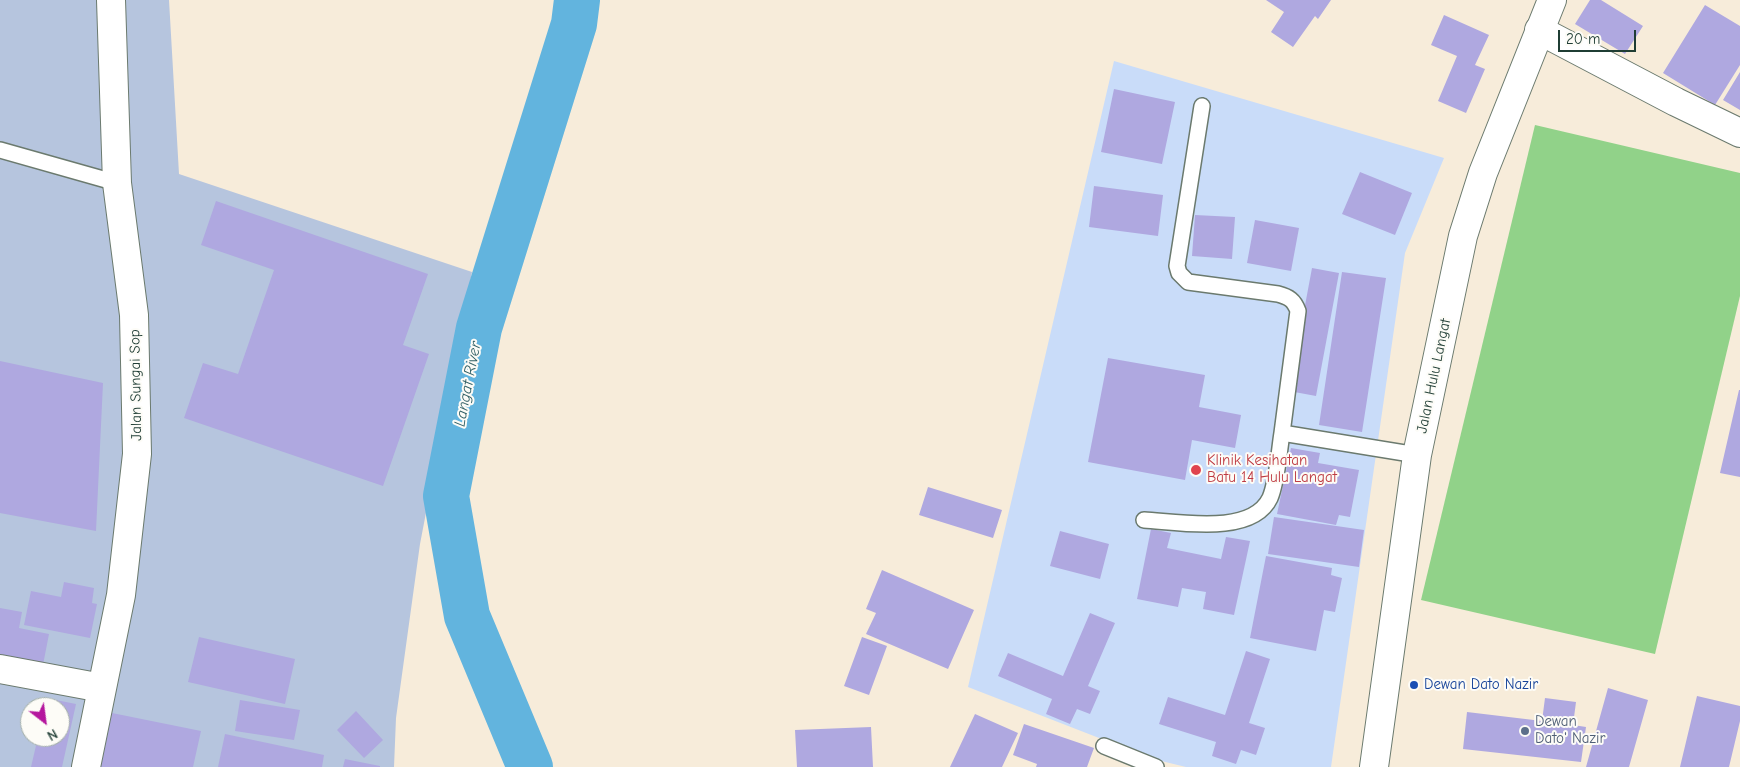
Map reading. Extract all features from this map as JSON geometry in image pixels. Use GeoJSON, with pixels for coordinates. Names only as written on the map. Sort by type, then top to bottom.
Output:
{"type":"FeatureCollection","features":[{"type":"Feature","properties":{"kind":"street","name":"Jalan Sungai Sop"},"geometry":{"type":"LineString","coordinates":[[86,767],[120,595],[138,454],[134,315],[117,183],[111,0]]}},
{"type":"Feature","properties":{"kind":"street","name":"Jalan Hulu Langat"},"geometry":{"type":"LineString","coordinates":[[1374,767],[1417,455],[1463,236],[1484,173],[1552,0]]}},
{"type":"Feature","properties":{"kind":"street"},"geometry":{"type":"LineString","coordinates":[[1539,30],[1676,102],[1740,133]]}},
{"type":"Feature","properties":{"kind":"street"},"geometry":{"type":"LineString","coordinates":[[0,669],[102,688]]}},
{"type":"Feature","properties":{"kind":"lane"},"geometry":{"type":"LineString","coordinates":[[1144,520],[1228,524],[1246,520],[1262,511],[1270,497],[1282,433],[1298,311],[1295,302],[1288,296],[1278,294],[1188,282],[1179,274],[1177,266],[1202,106]]}},
{"type":"Feature","properties":{"kind":"lane"},"geometry":{"type":"LineString","coordinates":[[0,150],[117,183]]}},
{"type":"Feature","properties":{"kind":"lane"},"geometry":{"type":"LineString","coordinates":[[1282,433],[1417,455]]}},
{"type":"Feature","properties":{"kind":"lane"},"geometry":{"type":"LineString","coordinates":[[1104,746],[1156,767]]}},
{"type":"Feature","properties":{"kind":"shaded area"},"geometry":{"type":"Polygon","coordinates":[[[0,0],[169,0],[179,174],[472,272],[420,544],[396,718],[394,767],[0,767],[0,0]]]}},
{"type":"Feature","properties":{"kind":"shaded area","name":"Klinik Kesihatan Batu 14 Hulu Langat"},"geometry":{"type":"Polygon","coordinates":[[[1114,61],[1444,158],[1405,253],[1331,767],[1186,767],[1153,759],[968,687],[1114,61]]]}},
{"type":"Feature","properties":{"kind":"green space"},"geometry":{"type":"Polygon","coordinates":[[[1535,125],[1740,173],[1740,296],[1655,654],[1421,600],[1535,125]]]}},
{"type":"Feature","properties":{"kind":"building"},"geometry":{"type":"Polygon","coordinates":[[[1266,0],[1331,0],[1318,19],[1315,16],[1293,47],[1271,32],[1284,12],[1266,0]]]}},
{"type":"Feature","properties":{"kind":"building"},"geometry":{"type":"Polygon","coordinates":[[[1590,0],[1601,0],[1643,26],[1625,54],[1575,24],[1590,0]]]}},
{"type":"Feature","properties":{"kind":"building"},"geometry":{"type":"Polygon","coordinates":[[[1705,5],[1740,26],[1740,65],[1715,105],[1663,73],[1705,5]]]}},
{"type":"Feature","properties":{"kind":"building"},"geometry":{"type":"Polygon","coordinates":[[[1444,15],[1489,35],[1475,65],[1485,69],[1466,113],[1438,101],[1457,56],[1431,45],[1444,15]]]}},
{"type":"Feature","properties":{"kind":"building"},"geometry":{"type":"Polygon","coordinates":[[[1740,72],[1740,110],[1723,100],[1740,72]]]}},
{"type":"Feature","properties":{"kind":"building"},"geometry":{"type":"Polygon","coordinates":[[[1114,89],[1175,102],[1162,164],[1101,152],[1114,89]]]}},
{"type":"Feature","properties":{"kind":"building"},"geometry":{"type":"Polygon","coordinates":[[[1360,172],[1412,193],[1395,235],[1342,214],[1360,172]]]}},
{"type":"Feature","properties":{"kind":"building"},"geometry":{"type":"Polygon","coordinates":[[[1094,186],[1163,195],[1158,236],[1089,227],[1094,186]]]}},
{"type":"Feature","properties":{"kind":"building"},"geometry":{"type":"Polygon","coordinates":[[[216,201],[428,274],[403,345],[429,354],[383,486],[184,418],[203,363],[238,374],[274,270],[201,245],[216,201]]]}},
{"type":"Feature","properties":{"kind":"building"},"geometry":{"type":"Polygon","coordinates":[[[1195,215],[1235,217],[1232,259],[1192,256],[1195,215]]]}},
{"type":"Feature","properties":{"kind":"building"},"geometry":{"type":"Polygon","coordinates":[[[1255,220],[1299,228],[1291,271],[1247,263],[1255,220]]]}},
{"type":"Feature","properties":{"kind":"building"},"geometry":{"type":"Polygon","coordinates":[[[1312,268],[1339,273],[1316,396],[1289,391],[1312,268]]]}},
{"type":"Feature","properties":{"kind":"building"},"geometry":{"type":"Polygon","coordinates":[[[1342,272],[1386,278],[1362,432],[1319,425],[1342,272]]]}},
{"type":"Feature","properties":{"kind":"building"},"geometry":{"type":"Polygon","coordinates":[[[1108,358],[1205,375],[1199,407],[1241,415],[1235,448],[1192,440],[1185,480],[1088,462],[1108,358]]]}},
{"type":"Feature","properties":{"kind":"building"},"geometry":{"type":"Polygon","coordinates":[[[0,361],[103,383],[96,531],[0,513],[0,361]]]}},
{"type":"Feature","properties":{"kind":"building"},"geometry":{"type":"Polygon","coordinates":[[[1740,390],[1740,477],[1720,473],[1740,390]]]}},
{"type":"Feature","properties":{"kind":"building"},"geometry":{"type":"Polygon","coordinates":[[[1291,448],[1320,453],[1318,463],[1359,470],[1350,517],[1339,515],[1336,525],[1277,514],[1291,448]]]}},
{"type":"Feature","properties":{"kind":"building"},"geometry":{"type":"Polygon","coordinates":[[[928,487],[1002,510],[993,538],[919,515],[928,487]]]}},
{"type":"Feature","properties":{"kind":"building"},"geometry":{"type":"Polygon","coordinates":[[[1274,517],[1364,530],[1359,567],[1268,554],[1274,517]]]}},
{"type":"Feature","properties":{"kind":"building"},"geometry":{"type":"Polygon","coordinates":[[[1151,529],[1171,533],[1167,548],[1221,559],[1226,537],[1250,541],[1234,615],[1203,609],[1206,592],[1182,588],[1178,607],[1137,599],[1151,529]]]}},
{"type":"Feature","properties":{"kind":"building"},"geometry":{"type":"Polygon","coordinates":[[[1060,531],[1109,544],[1100,579],[1050,566],[1060,531]]]}},
{"type":"Feature","properties":{"kind":"building"},"geometry":{"type":"Polygon","coordinates":[[[1266,556],[1332,568],[1331,575],[1342,578],[1335,612],[1324,610],[1316,651],[1250,638],[1266,556]]]}},
{"type":"Feature","properties":{"kind":"building"},"geometry":{"type":"Polygon","coordinates":[[[882,570],[974,610],[948,669],[866,634],[876,613],[866,609],[882,570]]]}},
{"type":"Feature","properties":{"kind":"building"},"geometry":{"type":"Polygon","coordinates":[[[64,582],[94,588],[92,603],[97,604],[90,638],[24,625],[31,591],[61,597],[64,582]]]}},
{"type":"Feature","properties":{"kind":"building"},"geometry":{"type":"Polygon","coordinates":[[[0,608],[22,612],[19,628],[49,634],[42,670],[0,661],[0,608]]]}},
{"type":"Feature","properties":{"kind":"building"},"geometry":{"type":"Polygon","coordinates":[[[1090,613],[1115,623],[1088,686],[1100,691],[1090,714],[1077,709],[1070,724],[1046,714],[1052,699],[998,676],[1008,653],[1063,676],[1090,613]]]}},
{"type":"Feature","properties":{"kind":"building"},"geometry":{"type":"Polygon","coordinates":[[[199,637],[295,659],[285,704],[188,682],[199,637]]]}},
{"type":"Feature","properties":{"kind":"building"},"geometry":{"type":"Polygon","coordinates":[[[862,637],[887,646],[869,695],[844,686],[862,637]]]}},
{"type":"Feature","properties":{"kind":"building"},"geometry":{"type":"Polygon","coordinates":[[[1246,651],[1270,659],[1249,723],[1265,728],[1256,755],[1241,750],[1236,764],[1212,756],[1216,742],[1159,724],[1168,697],[1225,715],[1246,651]]]}},
{"type":"Feature","properties":{"kind":"building"},"geometry":{"type":"Polygon","coordinates":[[[1608,688],[1648,700],[1629,767],[1586,767],[1608,688]]]}},
{"type":"Feature","properties":{"kind":"building"},"geometry":{"type":"Polygon","coordinates":[[[1697,696],[1740,706],[1740,721],[1729,767],[1680,767],[1697,696]]]}},
{"type":"Feature","properties":{"kind":"building"},"geometry":{"type":"Polygon","coordinates":[[[1545,698],[1576,702],[1573,725],[1586,727],[1581,762],[1463,749],[1467,712],[1542,721],[1545,698]]]}},
{"type":"Feature","properties":{"kind":"building"},"geometry":{"type":"Polygon","coordinates":[[[240,700],[300,710],[294,740],[235,731],[240,700]]]}},
{"type":"Feature","properties":{"kind":"building"},"geometry":{"type":"Polygon","coordinates":[[[70,703],[76,704],[70,731],[70,703]]]}},
{"type":"Feature","properties":{"kind":"building"},"geometry":{"type":"Polygon","coordinates":[[[356,711],[383,740],[364,758],[337,730],[356,711]]]}},
{"type":"Feature","properties":{"kind":"building"},"geometry":{"type":"Polygon","coordinates":[[[112,713],[201,731],[193,767],[101,767],[112,713]]]}},
{"type":"Feature","properties":{"kind":"building"},"geometry":{"type":"Polygon","coordinates":[[[975,714],[1018,733],[1002,767],[950,767],[975,714]]]}},
{"type":"Feature","properties":{"kind":"building"},"geometry":{"type":"Polygon","coordinates":[[[1024,724],[1094,748],[1087,767],[1036,767],[1037,764],[1013,755],[1024,724]]]}},
{"type":"Feature","properties":{"kind":"building"},"geometry":{"type":"Polygon","coordinates":[[[871,727],[873,767],[797,767],[795,730],[871,727]]]}},
{"type":"Feature","properties":{"kind":"building"},"geometry":{"type":"Polygon","coordinates":[[[225,734],[324,755],[322,767],[218,767],[225,734]]]}},
{"type":"Feature","properties":{"kind":"building"},"geometry":{"type":"Polygon","coordinates":[[[36,747],[66,747],[62,767],[31,767],[36,747]]]}},
{"type":"Feature","properties":{"kind":"building"},"geometry":{"type":"Polygon","coordinates":[[[345,759],[380,766],[380,767],[343,767],[345,759]]]}},
{"type":"Feature","properties":{"kind":"waterway","name":"Langat River"},"geometry":{"type":"LineString","coordinates":[[530,767],[467,616],[446,496],[479,328],[574,24],[577,0]]}},
{"type":"Feature","properties":{"kind":"place","name":"Klinik Kesihatan Batu 14 Hulu Langat"},"geometry":{"type":"Point","coordinates":[1196,470]}},
{"type":"Feature","properties":{"kind":"place","name":"Dewan Dato Nazir"},"geometry":{"type":"Point","coordinates":[1414,685]}},
{"type":"Feature","properties":{"kind":"place","name":"Dewan Dato' Nazir"},"geometry":{"type":"Point","coordinates":[1525,731]}}]}
